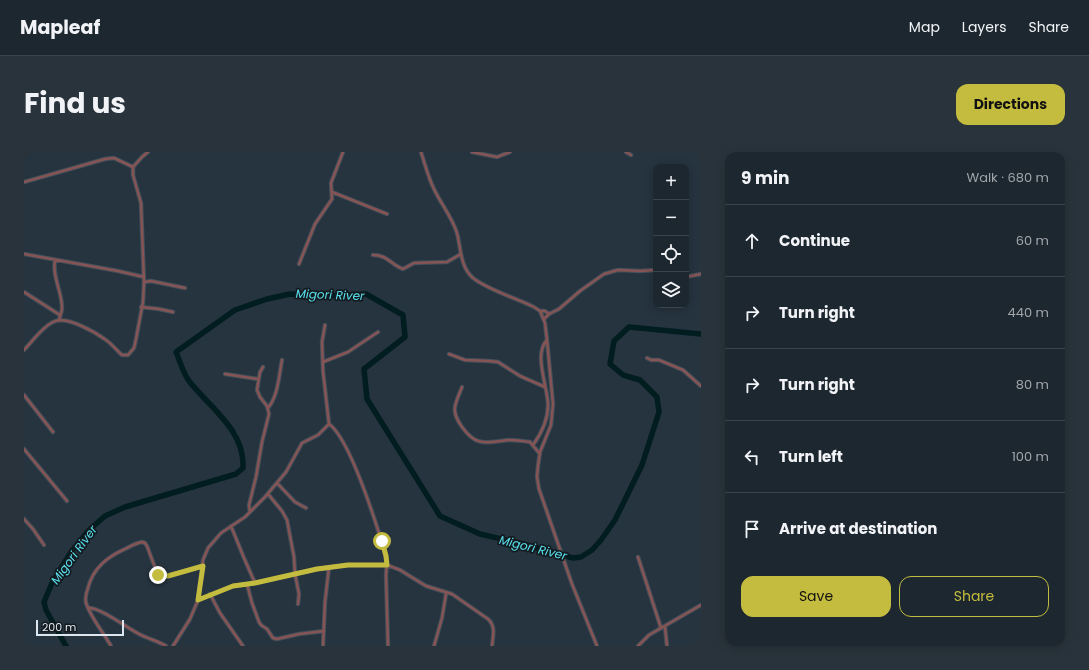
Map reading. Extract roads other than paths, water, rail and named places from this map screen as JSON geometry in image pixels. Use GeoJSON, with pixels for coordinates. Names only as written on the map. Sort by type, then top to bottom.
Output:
{"type":"FeatureCollection","features":[{"type":"Feature","properties":{"kind":"street"},"geometry":{"type":"LineString","coordinates":[[24,350],[42,330],[53,322],[59,320],[73,322],[100,336],[122,355],[126,356],[134,348],[141,307],[144,277],[141,203],[133,175],[133,167],[138,160],[148,152]]}},
{"type":"Feature","properties":{"kind":"street"},"geometry":{"type":"LineString","coordinates":[[299,264],[315,224],[330,202],[332,179],[343,152]]}},
{"type":"Feature","properties":{"kind":"street"},"geometry":{"type":"LineString","coordinates":[[420,152],[433,188],[453,222],[465,268],[476,280],[530,304],[540,311],[544,319],[553,404],[551,425],[540,454],[537,477],[539,489],[566,568],[597,646]]}},
{"type":"Feature","properties":{"kind":"street"},"geometry":{"type":"LineString","coordinates":[[472,152],[497,157],[510,152]]}},
{"type":"Feature","properties":{"kind":"street"},"geometry":{"type":"LineString","coordinates":[[626,152],[630,154]]}},
{"type":"Feature","properties":{"kind":"street"},"geometry":{"type":"LineString","coordinates":[[24,182],[106,159],[114,158],[133,167]]}},
{"type":"Feature","properties":{"kind":"street"},"geometry":{"type":"LineString","coordinates":[[332,192],[387,214]]}},
{"type":"Feature","properties":{"kind":"street"},"geometry":{"type":"LineString","coordinates":[[24,254],[144,277]]}},
{"type":"Feature","properties":{"kind":"street"},"geometry":{"type":"LineString","coordinates":[[373,255],[385,257],[403,269],[414,263],[447,262],[461,254]]}},
{"type":"Feature","properties":{"kind":"street"},"geometry":{"type":"LineString","coordinates":[[55,260],[54,266],[56,281],[62,307],[59,320]]}},
{"type":"Feature","properties":{"kind":"street"},"geometry":{"type":"LineString","coordinates":[[544,319],[604,274],[618,270],[653,270]]}},
{"type":"Feature","properties":{"kind":"street"},"geometry":{"type":"LineString","coordinates":[[689,276],[701,274]]}},
{"type":"Feature","properties":{"kind":"street"},"geometry":{"type":"LineString","coordinates":[[144,282],[152,281],[186,288]]}},
{"type":"Feature","properties":{"kind":"street"},"geometry":{"type":"LineString","coordinates":[[24,292],[60,316]]}},
{"type":"Feature","properties":{"kind":"street"},"geometry":{"type":"LineString","coordinates":[[141,307],[173,312]]}},
{"type":"Feature","properties":{"kind":"street"},"geometry":{"type":"LineString","coordinates":[[540,311],[545,311],[549,314]]}},
{"type":"Feature","properties":{"kind":"street"},"geometry":{"type":"LineString","coordinates":[[173,646],[190,619],[198,600],[204,557],[208,548],[221,533],[250,512],[277,484],[288,468],[300,445],[304,441],[318,435],[329,424],[330,417],[324,388],[322,342],[325,325]]}},
{"type":"Feature","properties":{"kind":"street"},"geometry":{"type":"LineString","coordinates":[[323,362],[348,352],[378,332]]}},
{"type":"Feature","properties":{"kind":"street"},"geometry":{"type":"LineString","coordinates":[[533,445],[541,432],[548,405],[542,367],[543,344],[547,340]]}},
{"type":"Feature","properties":{"kind":"street"},"geometry":{"type":"LineString","coordinates":[[449,354],[465,360],[489,360],[498,362],[520,376],[545,387]]}},
{"type":"Feature","properties":{"kind":"street"},"geometry":{"type":"LineString","coordinates":[[647,358],[651,360],[660,360],[683,370],[701,386]]}},
{"type":"Feature","properties":{"kind":"street"},"geometry":{"type":"LineString","coordinates":[[268,408],[272,403],[282,360]]}},
{"type":"Feature","properties":{"kind":"street"},"geometry":{"type":"LineString","coordinates":[[250,512],[249,505],[269,414],[268,408],[258,395],[258,379],[260,370],[263,367]]}},
{"type":"Feature","properties":{"kind":"street"},"geometry":{"type":"LineString","coordinates":[[224,374],[258,379]]}},
{"type":"Feature","properties":{"kind":"street"},"geometry":{"type":"LineString","coordinates":[[462,387],[456,402],[455,415],[467,434],[484,443],[510,440],[530,442],[540,454]]}},
{"type":"Feature","properties":{"kind":"street"},"geometry":{"type":"LineString","coordinates":[[24,395],[53,432]]}},
{"type":"Feature","properties":{"kind":"street"},"geometry":{"type":"LineString","coordinates":[[329,424],[339,436],[353,462],[386,556],[388,646]]}},
{"type":"Feature","properties":{"kind":"street"},"geometry":{"type":"LineString","coordinates":[[24,448],[67,500]]}},
{"type":"Feature","properties":{"kind":"street"},"geometry":{"type":"LineString","coordinates":[[277,484],[292,500],[306,508]]}},
{"type":"Feature","properties":{"kind":"street"},"geometry":{"type":"LineString","coordinates":[[268,494],[282,511],[287,520],[299,594],[298,604]]}},
{"type":"Feature","properties":{"kind":"street"},"geometry":{"type":"LineString","coordinates":[[24,520],[33,529],[44,545]]}},
{"type":"Feature","properties":{"kind":"street"},"geometry":{"type":"LineString","coordinates":[[231,526],[255,583]]}},
{"type":"Feature","properties":{"kind":"street"},"geometry":{"type":"LineString","coordinates":[[111,646],[86,601],[88,585],[95,571],[110,557],[139,542],[144,542],[147,546],[157,573],[160,576],[168,576],[203,566]]}},
{"type":"Feature","properties":{"kind":"street"},"geometry":{"type":"LineString","coordinates":[[638,557],[661,628]]}},
{"type":"Feature","properties":{"kind":"street"},"geometry":{"type":"LineString","coordinates":[[198,600],[233,586],[255,583],[329,567],[348,565],[387,565],[400,570],[426,586],[446,594],[452,594],[491,621],[494,630],[492,646]]}},
{"type":"Feature","properties":{"kind":"street"},"geometry":{"type":"LineString","coordinates":[[323,646],[324,602],[329,567]]}},
{"type":"Feature","properties":{"kind":"street"},"geometry":{"type":"LineString","coordinates":[[247,584],[259,622],[273,638],[277,639],[299,634],[324,631]]}},
{"type":"Feature","properties":{"kind":"street"},"geometry":{"type":"LineString","coordinates":[[210,594],[220,613],[243,646]]}},
{"type":"Feature","properties":{"kind":"street"},"geometry":{"type":"LineString","coordinates":[[434,646],[442,618],[446,594]]}},
{"type":"Feature","properties":{"kind":"street"},"geometry":{"type":"LineString","coordinates":[[638,646],[646,637],[701,605]]}},
{"type":"Feature","properties":{"kind":"street"},"geometry":{"type":"LineString","coordinates":[[89,608],[102,612],[139,634],[166,646]]}},
{"type":"Feature","properties":{"kind":"street"},"geometry":{"type":"LineString","coordinates":[[664,627],[667,646]]}},
{"type":"Feature","properties":{"kind":"waterway","name":"Migori River"},"geometry":{"type":"LineString","coordinates":[[66,646],[46,610],[44,602],[52,583],[71,552],[89,530],[105,516],[125,507],[236,474],[243,468],[242,454],[232,431],[225,420],[189,381],[183,371],[176,352],[235,310],[267,299],[290,294],[326,296],[366,294],[403,315],[405,337],[364,369],[367,399],[440,516],[480,534],[573,558],[581,557],[592,550],[615,520],[642,465],[659,412],[657,397],[640,380],[623,375],[610,364],[614,341],[629,327],[701,334]]}}]}
